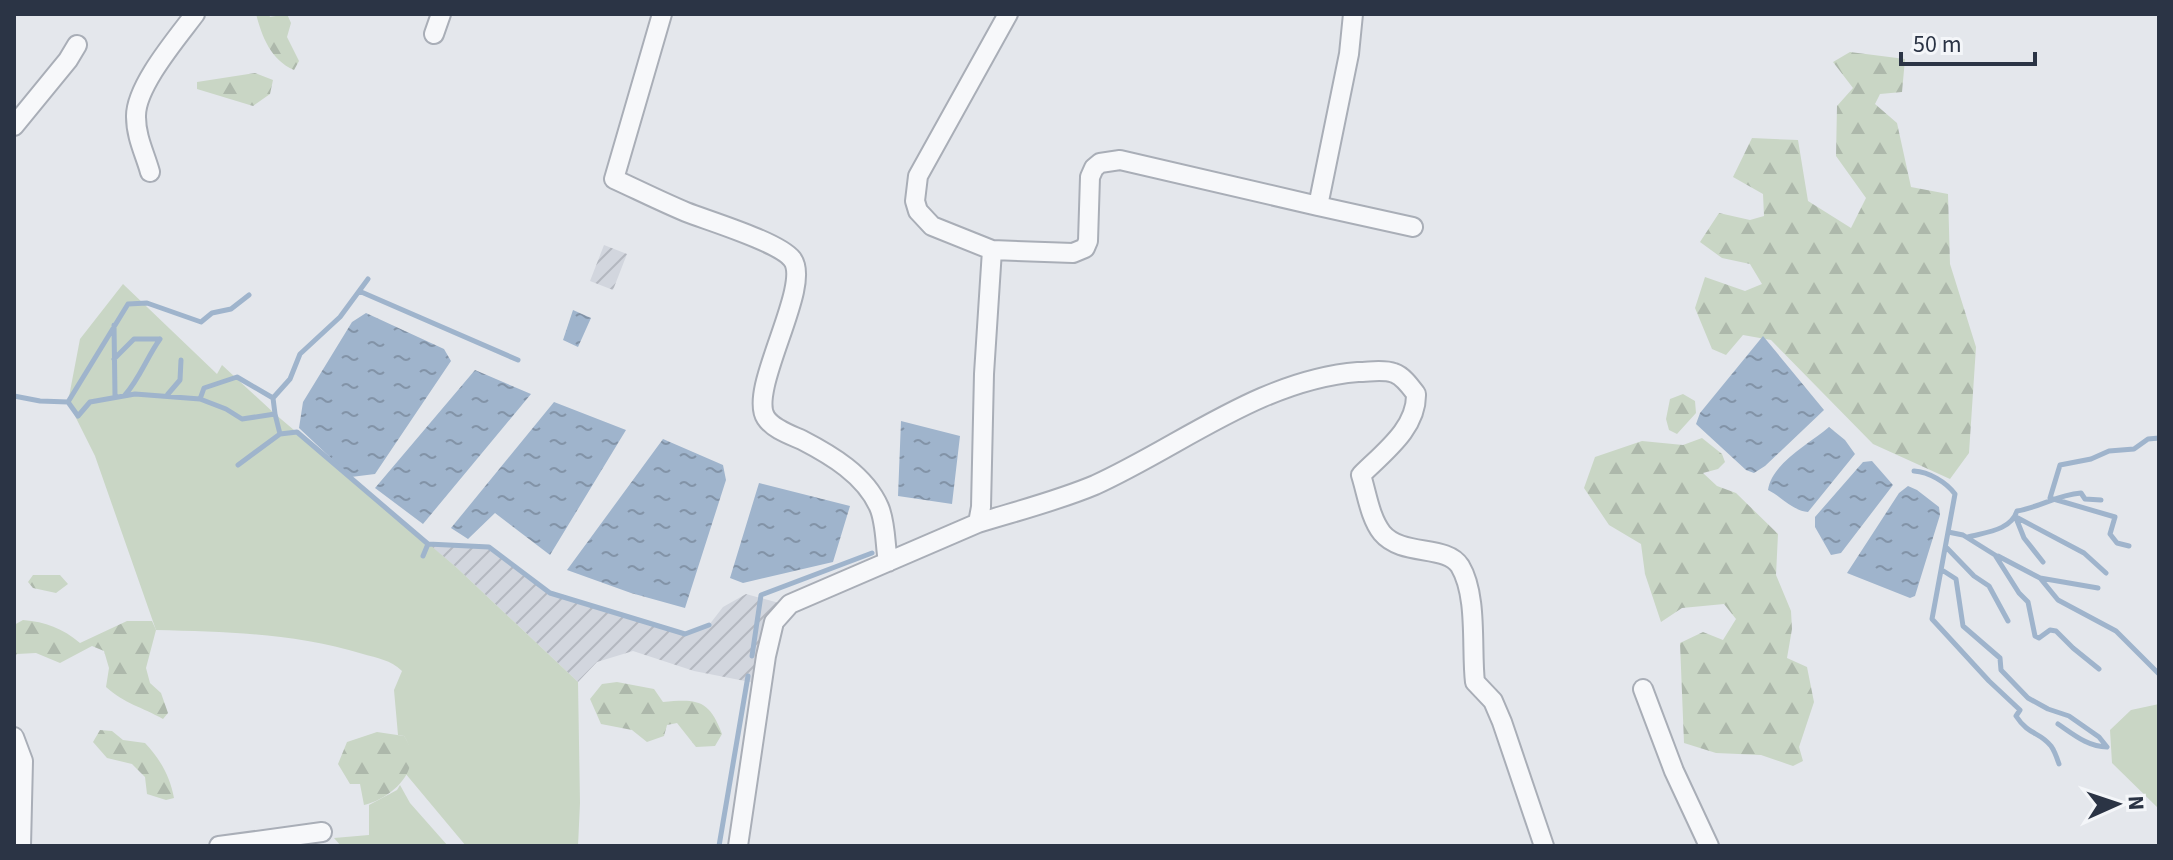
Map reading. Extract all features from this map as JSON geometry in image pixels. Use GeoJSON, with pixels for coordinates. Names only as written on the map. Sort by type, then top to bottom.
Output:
{"type":"FeatureCollection","features":[{"type":"Feature","properties":{"kind":"street"},"geometry":{"type":"LineString","coordinates":[[150,172],[137,126],[138,101],[167,51],[195,14]]}},
{"type":"Feature","properties":{"kind":"street"},"geometry":{"type":"LineString","coordinates":[[434,34],[441,14]]}},
{"type":"Feature","properties":{"kind":"street"},"geometry":{"type":"LineString","coordinates":[[662,14],[614,179],[777,248],[792,258],[796,276],[787,316],[762,390],[766,418],[777,428],[832,456],[866,489],[880,510],[888,562]]}},
{"type":"Feature","properties":{"kind":"street"},"geometry":{"type":"LineString","coordinates":[[1008,14],[918,176],[915,191],[918,211],[932,226],[992,250],[1073,253],[1085,248],[1088,241],[1090,177],[1094,168],[1108,161],[1120,160],[1413,227]]}},
{"type":"Feature","properties":{"kind":"street"},"geometry":{"type":"LineString","coordinates":[[1318,206],[1349,54],[1353,14]]}},
{"type":"Feature","properties":{"kind":"street"},"geometry":{"type":"LineString","coordinates":[[14,126],[77,45]]}},
{"type":"Feature","properties":{"kind":"street"},"geometry":{"type":"LineString","coordinates":[[978,523],[984,359],[992,250]]}},
{"type":"Feature","properties":{"kind":"street"},"geometry":{"type":"LineString","coordinates":[[738,846],[774,622],[790,604],[978,523],[1091,486],[1154,457],[1227,414],[1302,382],[1341,374],[1382,371],[1397,373],[1416,394],[1417,406],[1404,431],[1361,475],[1374,519],[1389,540],[1402,547],[1445,556],[1455,560],[1461,568],[1472,619],[1475,682],[1493,701],[1502,722],[1544,846]]}},
{"type":"Feature","properties":{"kind":"street"},"geometry":{"type":"LineString","coordinates":[[1643,689],[1674,771],[1709,846]]}},
{"type":"Feature","properties":{"kind":"street"},"geometry":{"type":"LineString","coordinates":[[14,737],[23,761],[18,803],[21,846]]}},
{"type":"Feature","properties":{"kind":"street"},"geometry":{"type":"LineString","coordinates":[[219,846],[322,832]]}},
{"type":"Feature","properties":{"kind":"shaded area"},"geometry":{"type":"Polygon","coordinates":[[[604,245],[627,254],[613,290],[590,281],[604,245]]]}},
{"type":"Feature","properties":{"kind":"shaded area"},"geometry":{"type":"Polygon","coordinates":[[[428,544],[489,547],[550,593],[685,634],[709,625],[723,607],[746,594],[779,603],[772,609],[755,683],[694,671],[633,651],[597,662],[578,682],[428,544]]]}},
{"type":"Feature","properties":{"kind":"green space"},"geometry":{"type":"Polygon","coordinates":[[[256,14],[269,14],[270,17],[287,14],[291,23],[287,37],[299,61],[294,70],[279,60],[269,47],[256,14]]]}},
{"type":"Feature","properties":{"kind":"green space"},"geometry":{"type":"Polygon","coordinates":[[[1850,52],[1905,59],[1902,92],[1880,94],[1875,104],[1897,123],[1911,187],[1948,194],[1950,264],[1976,347],[1969,453],[1950,479],[1873,444],[1771,340],[1743,335],[1726,355],[1712,349],[1695,308],[1705,277],[1745,291],[1762,284],[1750,264],[1722,258],[1700,242],[1719,213],[1750,220],[1764,216],[1763,194],[1733,177],[1752,138],[1798,140],[1808,201],[1851,228],[1866,198],[1836,156],[1837,106],[1853,88],[1833,62],[1850,52]]]}},
{"type":"Feature","properties":{"kind":"green space"},"geometry":{"type":"Polygon","coordinates":[[[255,73],[273,80],[270,94],[253,106],[197,89],[197,82],[255,73]]]}},
{"type":"Feature","properties":{"kind":"green space"},"geometry":{"type":"Polygon","coordinates":[[[123,284],[217,374],[222,365],[275,414],[456,567],[578,682],[578,846],[466,846],[405,773],[409,749],[404,736],[398,735],[394,690],[402,671],[389,662],[337,647],[286,638],[156,630],[95,456],[68,402],[80,339],[123,284]]]}},
{"type":"Feature","properties":{"kind":"green space"},"geometry":{"type":"Polygon","coordinates":[[[1683,394],[1695,401],[1696,413],[1677,434],[1669,430],[1666,419],[1670,399],[1683,394]]]}},
{"type":"Feature","properties":{"kind":"green space"},"geometry":{"type":"Polygon","coordinates":[[[1702,438],[1722,454],[1725,462],[1718,469],[1703,473],[1717,486],[1736,493],[1778,534],[1776,575],[1791,611],[1792,629],[1787,658],[1807,667],[1814,702],[1799,747],[1803,761],[1793,766],[1761,755],[1716,753],[1684,743],[1680,643],[1703,632],[1723,640],[1736,619],[1724,604],[1682,608],[1661,622],[1645,574],[1641,544],[1609,525],[1584,488],[1595,457],[1642,441],[1683,445],[1702,438]]]}},
{"type":"Feature","properties":{"kind":"green space"},"geometry":{"type":"Polygon","coordinates":[[[33,575],[60,575],[68,584],[56,593],[33,588],[28,582],[33,575]]]}},
{"type":"Feature","properties":{"kind":"green space"},"geometry":{"type":"Polygon","coordinates":[[[23,620],[53,627],[80,643],[127,621],[152,621],[156,630],[146,668],[150,683],[161,693],[168,713],[163,719],[106,687],[109,668],[104,651],[92,646],[60,663],[36,653],[17,654],[14,658],[14,625],[23,620]]]}},
{"type":"Feature","properties":{"kind":"green space"},"geometry":{"type":"Polygon","coordinates":[[[617,682],[654,689],[663,702],[700,704],[712,714],[722,734],[715,746],[696,747],[677,723],[667,725],[664,736],[647,742],[632,730],[601,724],[590,699],[602,684],[617,682]]]}},
{"type":"Feature","properties":{"kind":"green space"},"geometry":{"type":"Polygon","coordinates":[[[2159,704],[2159,809],[2112,763],[2110,730],[2131,710],[2159,704]]]}},
{"type":"Feature","properties":{"kind":"green space"},"geometry":{"type":"Polygon","coordinates":[[[100,730],[112,731],[123,740],[145,743],[164,768],[174,798],[166,800],[147,794],[145,777],[132,764],[107,758],[93,742],[100,730]]]}},
{"type":"Feature","properties":{"kind":"green space"},"geometry":{"type":"Polygon","coordinates":[[[377,732],[404,736],[411,758],[404,779],[396,788],[364,805],[360,784],[350,784],[338,764],[347,742],[377,732]]]}},
{"type":"Feature","properties":{"kind":"green space"},"geometry":{"type":"Polygon","coordinates":[[[400,785],[410,803],[448,846],[341,846],[334,838],[369,835],[369,805],[397,790],[400,785]]]}},
{"type":"Feature","properties":{"kind":"water"},"geometry":{"type":"Polygon","coordinates":[[[573,310],[591,318],[578,347],[563,340],[573,310]]]}},
{"type":"Feature","properties":{"kind":"water"},"geometry":{"type":"Polygon","coordinates":[[[366,313],[444,349],[451,361],[375,474],[351,477],[299,428],[303,402],[352,322],[366,313]]]}},
{"type":"Feature","properties":{"kind":"water"},"geometry":{"type":"Polygon","coordinates":[[[1763,336],[1824,410],[1754,473],[1746,470],[1696,424],[1700,413],[1763,336]]]}},
{"type":"Feature","properties":{"kind":"water"},"geometry":{"type":"Polygon","coordinates":[[[475,370],[531,394],[423,524],[375,488],[475,370]]]}},
{"type":"Feature","properties":{"kind":"water"},"geometry":{"type":"Polygon","coordinates":[[[554,402],[626,430],[550,555],[495,513],[468,539],[451,528],[554,402]]]}},
{"type":"Feature","properties":{"kind":"water"},"geometry":{"type":"Polygon","coordinates":[[[901,421],[960,436],[952,504],[898,496],[901,421]]]}},
{"type":"Feature","properties":{"kind":"water"},"geometry":{"type":"Polygon","coordinates":[[[1829,427],[1845,440],[1855,454],[1808,512],[1803,511],[1768,490],[1771,480],[1792,455],[1829,427]]]}},
{"type":"Feature","properties":{"kind":"water"},"geometry":{"type":"Polygon","coordinates":[[[663,439],[723,465],[726,480],[685,608],[567,570],[663,439]]]}},
{"type":"Feature","properties":{"kind":"water"},"geometry":{"type":"Polygon","coordinates":[[[1872,461],[1893,485],[1841,553],[1831,555],[1815,527],[1815,517],[1863,462],[1872,461]]]}},
{"type":"Feature","properties":{"kind":"water"},"geometry":{"type":"Polygon","coordinates":[[[759,483],[850,506],[833,562],[743,583],[730,578],[759,483]]]}},
{"type":"Feature","properties":{"kind":"water"},"geometry":{"type":"Polygon","coordinates":[[[1908,486],[1939,507],[1940,515],[1915,596],[1910,598],[1847,573],[1899,493],[1908,486]]]}},
{"type":"Feature","properties":{"kind":"waterway"},"geometry":{"type":"LineString","coordinates":[[14,396],[68,402],[78,416],[90,402],[135,394],[200,399],[242,419],[275,414],[273,398],[290,379],[300,354],[340,317],[368,279]]}},
{"type":"Feature","properties":{"kind":"waterway"},"geometry":{"type":"LineString","coordinates":[[359,291],[518,360]]}},
{"type":"Feature","properties":{"kind":"waterway"},"geometry":{"type":"LineString","coordinates":[[68,402],[128,304],[147,303],[201,322],[212,313],[231,309],[249,295]]}},
{"type":"Feature","properties":{"kind":"waterway"},"geometry":{"type":"LineString","coordinates":[[114,325],[115,396]]}},
{"type":"Feature","properties":{"kind":"waterway"},"geometry":{"type":"LineString","coordinates":[[114,359],[134,339],[159,339]]}},
{"type":"Feature","properties":{"kind":"waterway"},"geometry":{"type":"LineString","coordinates":[[125,395],[160,339]]}},
{"type":"Feature","properties":{"kind":"waterway"},"geometry":{"type":"LineString","coordinates":[[168,394],[180,380],[181,360]]}},
{"type":"Feature","properties":{"kind":"waterway"},"geometry":{"type":"LineString","coordinates":[[200,399],[204,388],[237,377],[273,398]]}},
{"type":"Feature","properties":{"kind":"waterway"},"geometry":{"type":"LineString","coordinates":[[275,414],[280,434],[297,432],[428,544],[423,556]]}},
{"type":"Feature","properties":{"kind":"waterway"},"geometry":{"type":"LineString","coordinates":[[238,465],[280,434]]}},
{"type":"Feature","properties":{"kind":"waterway"},"geometry":{"type":"LineString","coordinates":[[2129,546],[2117,543],[2110,534],[2115,517],[2050,498],[2060,465],[2091,459],[2109,451],[2134,449],[2148,439],[2159,438]]}},
{"type":"Feature","properties":{"kind":"waterway"},"geometry":{"type":"LineString","coordinates":[[1914,471],[1937,478],[1955,494],[1932,619],[2020,710],[2016,716],[2025,727],[2051,746],[2059,764]]}},
{"type":"Feature","properties":{"kind":"waterway"},"geometry":{"type":"LineString","coordinates":[[1968,537],[2004,526],[2017,511],[2064,496],[2081,493],[2085,499],[2101,500]]}},
{"type":"Feature","properties":{"kind":"waterway"},"geometry":{"type":"LineString","coordinates":[[2016,517],[2084,553],[2106,573]]}},
{"type":"Feature","properties":{"kind":"waterway"},"geometry":{"type":"LineString","coordinates":[[2016,518],[2024,538],[2043,562]]}},
{"type":"Feature","properties":{"kind":"waterway"},"geometry":{"type":"LineString","coordinates":[[1948,532],[1963,535],[1995,555],[2028,602],[2035,636],[2039,638],[2050,630],[2056,631],[2099,669]]}},
{"type":"Feature","properties":{"kind":"waterway"},"geometry":{"type":"LineString","coordinates":[[428,544],[489,547],[550,593],[685,634],[709,625]]}},
{"type":"Feature","properties":{"kind":"waterway"},"geometry":{"type":"LineString","coordinates":[[1946,547],[1974,576],[1989,586],[2008,621]]}},
{"type":"Feature","properties":{"kind":"waterway"},"geometry":{"type":"LineString","coordinates":[[752,656],[761,595],[872,553]]}},
{"type":"Feature","properties":{"kind":"waterway"},"geometry":{"type":"LineString","coordinates":[[1998,556],[2040,578],[2098,588]]}},
{"type":"Feature","properties":{"kind":"waterway"},"geometry":{"type":"LineString","coordinates":[[1942,570],[1956,579],[1963,626],[2000,658],[2001,670],[2028,698],[2069,716],[2099,737],[2107,747],[2087,742],[2058,724]]}},
{"type":"Feature","properties":{"kind":"waterway"},"geometry":{"type":"LineString","coordinates":[[2040,578],[2058,600],[2116,631],[2159,674]]}},
{"type":"Feature","properties":{"kind":"waterway"},"geometry":{"type":"LineString","coordinates":[[719,846],[748,676]]}}]}
